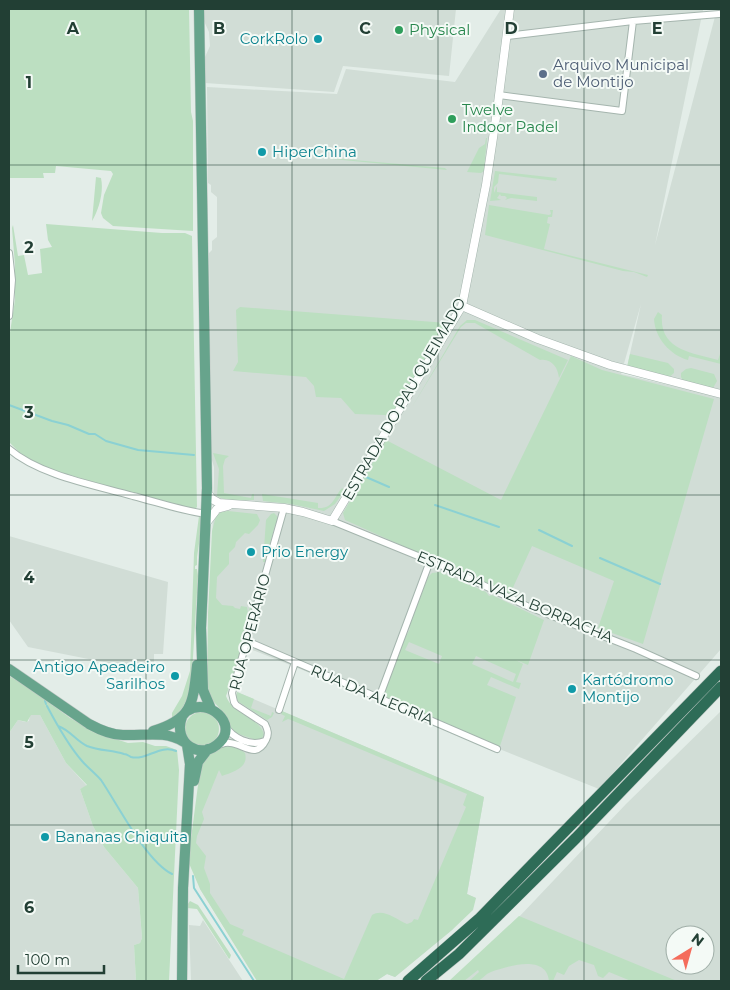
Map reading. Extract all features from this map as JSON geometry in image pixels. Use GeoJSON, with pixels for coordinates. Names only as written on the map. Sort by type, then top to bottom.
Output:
{"type":"FeatureCollection","features":[{"type":"Feature","properties":{"kind":"highway"},"geometry":{"type":"LineString","coordinates":[[408,981],[479,919],[721,670]]}},
{"type":"Feature","properties":{"kind":"highway"},"geometry":{"type":"LineString","coordinates":[[426,981],[459,954],[569,845],[721,687]]}},
{"type":"Feature","properties":{"kind":"main road"},"geometry":{"type":"LineString","coordinates":[[188,818],[187,797],[190,764],[186,743],[179,730],[193,694],[201,628],[207,518],[199,9]]}},
{"type":"Feature","properties":{"kind":"main road"},"geometry":{"type":"LineString","coordinates":[[201,628],[203,690],[211,709]]}},
{"type":"Feature","properties":{"kind":"main road"},"geometry":{"type":"LineString","coordinates":[[9,669],[97,728],[122,735],[148,733],[167,735],[175,737],[197,750],[211,748]]}},
{"type":"Feature","properties":{"kind":"main road"},"geometry":{"type":"LineString","coordinates":[[148,733],[166,727],[184,714],[201,706],[211,709],[220,716],[224,723],[224,736],[202,756],[196,767],[188,818],[176,981]]}},
{"type":"Feature","properties":{"kind":"main road"},"geometry":{"type":"LineString","coordinates":[[182,981],[183,888]]}},
{"type":"Feature","properties":{"kind":"street","name":"ESTRADA DO PAU QUEIMADO"},"geometry":{"type":"LineString","coordinates":[[332,521],[462,306],[486,185],[510,9]]}},
{"type":"Feature","properties":{"kind":"street"},"geometry":{"type":"LineString","coordinates":[[506,36],[633,21],[719,14]]}},
{"type":"Feature","properties":{"kind":"street"},"geometry":{"type":"LineString","coordinates":[[499,95],[622,111],[633,21]]}},
{"type":"Feature","properties":{"kind":"street"},"geometry":{"type":"LineString","coordinates":[[9,253],[12,280],[9,316]]}},
{"type":"Feature","properties":{"kind":"street"},"geometry":{"type":"LineString","coordinates":[[462,306],[538,339],[610,365],[721,394]]}},
{"type":"Feature","properties":{"kind":"street"},"geometry":{"type":"LineString","coordinates":[[9,449],[19,458],[40,469],[207,518],[218,508],[238,505]]}},
{"type":"Feature","properties":{"kind":"street"},"geometry":{"type":"LineString","coordinates":[[207,492],[217,502],[284,508],[332,521]]}},
{"type":"Feature","properties":{"kind":"street","name":"RUA OPERÁRIO"},"geometry":{"type":"LineString","coordinates":[[265,741],[268,735],[266,726],[240,708],[234,702],[232,696],[284,508]]}},
{"type":"Feature","properties":{"kind":"street","name":"ESTRADA VAZA BORRACHA"},"geometry":{"type":"LineString","coordinates":[[332,521],[430,561],[527,606],[636,649],[696,676]]}},
{"type":"Feature","properties":{"kind":"street"},"geometry":{"type":"LineString","coordinates":[[378,698],[430,561]]}},
{"type":"Feature","properties":{"kind":"street","name":"RUA DA ALEGRIA"},"geometry":{"type":"LineString","coordinates":[[247,641],[497,749]]}},
{"type":"Feature","properties":{"kind":"street"},"geometry":{"type":"LineString","coordinates":[[279,710],[295,662]]}},
{"type":"Feature","properties":{"kind":"street"},"geometry":{"type":"LineString","coordinates":[[224,723],[231,733],[238,738],[254,743],[265,741]]}},
{"type":"Feature","properties":{"kind":"street"},"geometry":{"type":"LineString","coordinates":[[211,748],[231,743],[256,750],[265,741]]}},
{"type":"Feature","properties":{"kind":"shaded area"},"geometry":{"type":"Polygon","coordinates":[[[204,9],[456,9],[449,76],[343,66],[334,92],[205,83],[205,57],[210,46],[209,32],[204,21],[204,9]]]}},
{"type":"Feature","properties":{"kind":"shaded area"},"geometry":{"type":"Polygon","coordinates":[[[501,9],[717,9],[721,9],[721,392],[627,367],[641,304],[621,374],[721,397],[721,649],[599,789],[250,649],[238,638],[209,638],[214,467],[211,457],[209,253],[212,250],[212,241],[217,237],[217,197],[211,192],[211,185],[208,183],[207,87],[337,94],[346,69],[455,82],[501,9]],[[717,9],[703,10],[655,245],[717,9]]]}},
{"type":"Feature","properties":{"kind":"shaded area"},"geometry":{"type":"Polygon","coordinates":[[[9,536],[168,582],[163,654],[154,654],[154,672],[28,647],[9,620],[9,536]]]}},
{"type":"Feature","properties":{"kind":"shaded area"},"geometry":{"type":"Polygon","coordinates":[[[237,692],[484,797],[467,894],[476,898],[452,930],[395,977],[387,974],[376,981],[258,981],[200,889],[194,840],[200,770],[230,723],[237,692]]]}},
{"type":"Feature","properties":{"kind":"shaded area"},"geometry":{"type":"Polygon","coordinates":[[[721,711],[721,981],[453,981],[518,918],[626,804],[721,711]]]}},
{"type":"Feature","properties":{"kind":"shaded area"},"geometry":{"type":"Polygon","coordinates":[[[30,714],[40,715],[66,763],[87,786],[80,789],[93,826],[104,847],[138,888],[142,938],[140,943],[134,945],[136,981],[9,981],[9,733],[18,720],[29,721],[30,714]]]}},
{"type":"Feature","properties":{"kind":"shaded area"},"geometry":{"type":"Polygon","coordinates":[[[203,920],[243,981],[191,981],[189,925],[200,926],[203,920]]]}},
{"type":"Feature","properties":{"kind":"green space"},"geometry":{"type":"Polygon","coordinates":[[[9,9],[189,9],[191,112],[193,121],[193,231],[113,226],[103,218],[101,213],[104,195],[113,174],[111,171],[56,166],[55,173],[43,173],[44,178],[10,178],[9,9]]]}},
{"type":"Feature","properties":{"kind":"green space"},"geometry":{"type":"Polygon","coordinates":[[[486,138],[484,171],[481,173],[467,172],[479,148],[485,144],[486,138]]]}},
{"type":"Feature","properties":{"kind":"green space"},"geometry":{"type":"Polygon","coordinates":[[[332,159],[445,168],[447,170],[332,159]]]}},
{"type":"Feature","properties":{"kind":"green space"},"geometry":{"type":"Polygon","coordinates":[[[495,171],[557,178],[556,181],[499,174],[498,183],[494,187],[494,193],[497,186],[497,192],[537,197],[537,201],[511,198],[505,200],[507,198],[500,194],[497,198],[501,200],[490,201],[495,171]]]}},
{"type":"Feature","properties":{"kind":"green space"},"geometry":{"type":"Polygon","coordinates":[[[96,177],[101,178],[102,189],[99,206],[92,221],[96,177]]]}},
{"type":"Feature","properties":{"kind":"green space"},"geometry":{"type":"Polygon","coordinates":[[[489,205],[549,215],[551,214],[550,210],[553,210],[552,217],[548,217],[547,223],[550,224],[544,249],[648,275],[647,277],[634,272],[623,271],[485,235],[489,205]]]}},
{"type":"Feature","properties":{"kind":"green space"},"geometry":{"type":"Polygon","coordinates":[[[46,224],[185,233],[192,236],[197,507],[193,511],[42,467],[26,459],[9,442],[9,339],[15,300],[12,228],[13,225],[18,256],[24,255],[28,275],[42,273],[40,249],[52,247],[48,240],[46,224]]]}},
{"type":"Feature","properties":{"kind":"green space"},"geometry":{"type":"Polygon","coordinates":[[[240,307],[447,323],[391,418],[385,415],[355,414],[341,398],[316,397],[314,386],[306,377],[233,371],[238,362],[236,310],[240,307]]]}},
{"type":"Feature","properties":{"kind":"green space"},"geometry":{"type":"Polygon","coordinates":[[[658,312],[662,315],[662,327],[666,336],[672,343],[688,352],[718,360],[720,354],[721,364],[689,356],[688,360],[681,358],[670,350],[657,333],[654,319],[658,312]]]}},
{"type":"Feature","properties":{"kind":"green space"},"geometry":{"type":"Polygon","coordinates":[[[467,320],[475,320],[568,360],[559,378],[557,370],[551,362],[540,360],[475,323],[466,323],[461,327],[412,407],[460,326],[467,320]]]}},
{"type":"Feature","properties":{"kind":"green space"},"geometry":{"type":"Polygon","coordinates":[[[630,354],[668,363],[674,369],[674,373],[668,378],[627,367],[630,354]]]}},
{"type":"Feature","properties":{"kind":"green space"},"geometry":{"type":"Polygon","coordinates":[[[571,356],[602,370],[714,399],[643,644],[598,628],[614,581],[532,546],[510,594],[345,520],[343,513],[386,440],[501,500],[571,356]]]}},
{"type":"Feature","properties":{"kind":"green space"},"geometry":{"type":"Polygon","coordinates":[[[691,368],[714,374],[717,381],[713,388],[683,381],[681,373],[691,368]]]}},
{"type":"Feature","properties":{"kind":"green space"},"geometry":{"type":"Polygon","coordinates":[[[213,453],[229,456],[225,459],[223,466],[224,493],[251,498],[252,494],[254,494],[254,500],[230,500],[217,496],[219,469],[213,453]]]}},
{"type":"Feature","properties":{"kind":"green space"},"geometry":{"type":"Polygon","coordinates":[[[342,488],[345,490],[335,504],[324,511],[291,504],[263,501],[262,494],[318,503],[318,508],[323,508],[333,502],[342,488]]]}},
{"type":"Feature","properties":{"kind":"green space"},"geometry":{"type":"Polygon","coordinates":[[[221,512],[257,514],[260,520],[258,525],[249,534],[245,533],[236,542],[235,547],[229,553],[229,564],[217,577],[216,598],[222,605],[240,609],[241,606],[247,607],[248,613],[250,607],[252,609],[239,660],[226,696],[234,708],[253,720],[262,729],[264,735],[261,739],[256,740],[236,733],[223,712],[212,700],[207,688],[212,531],[216,516],[221,512]]]}},
{"type":"Feature","properties":{"kind":"green space"},"geometry":{"type":"Polygon","coordinates":[[[274,513],[278,521],[275,525],[265,562],[263,562],[266,520],[274,513]]]}},
{"type":"Feature","properties":{"kind":"green space"},"geometry":{"type":"Polygon","coordinates":[[[199,516],[203,517],[197,565],[195,566],[198,576],[192,673],[189,694],[183,707],[172,720],[172,713],[182,696],[190,671],[194,553],[199,516]]]}},
{"type":"Feature","properties":{"kind":"green space"},"geometry":{"type":"Polygon","coordinates":[[[440,572],[544,620],[528,665],[516,660],[523,664],[516,682],[521,683],[519,689],[491,677],[487,685],[516,697],[499,749],[386,699],[383,694],[410,629],[409,627],[428,577],[432,573],[440,572]],[[409,642],[405,650],[439,664],[442,656],[409,642]],[[476,656],[472,664],[513,682],[516,674],[476,656]]]}},
{"type":"Feature","properties":{"kind":"green space"},"geometry":{"type":"Polygon","coordinates":[[[9,676],[28,687],[70,718],[97,733],[128,743],[143,742],[177,750],[179,770],[169,981],[136,981],[134,945],[140,943],[142,938],[138,888],[104,847],[93,826],[80,789],[87,785],[66,763],[40,715],[31,715],[27,722],[18,720],[9,733],[9,676]]]}},
{"type":"Feature","properties":{"kind":"green space"},"geometry":{"type":"Polygon","coordinates":[[[237,692],[254,699],[251,708],[271,716],[272,712],[274,713],[272,717],[267,720],[239,702],[236,698],[237,692]]]}},
{"type":"Feature","properties":{"kind":"green space"},"geometry":{"type":"Polygon","coordinates":[[[282,711],[484,797],[467,894],[476,898],[473,910],[395,977],[387,974],[376,981],[257,981],[200,889],[188,861],[200,770],[212,752],[232,746],[245,753],[245,762],[239,769],[222,776],[219,770],[202,812],[204,819],[196,843],[206,856],[204,868],[210,884],[210,893],[230,924],[244,930],[242,935],[344,979],[372,915],[385,913],[407,924],[414,919],[418,920],[466,807],[463,805],[467,794],[291,720],[288,719],[282,722],[285,716],[281,714],[282,711]]]}},
{"type":"Feature","properties":{"kind":"green space"},"geometry":{"type":"Polygon","coordinates":[[[202,712],[209,713],[214,717],[218,722],[218,736],[214,741],[209,745],[202,746],[195,745],[190,741],[186,736],[185,729],[186,722],[190,717],[195,713],[202,712]]]}},
{"type":"Feature","properties":{"kind":"green space"},"geometry":{"type":"Polygon","coordinates":[[[190,901],[198,905],[231,955],[229,959],[197,909],[187,908],[190,901]]]}},
{"type":"Feature","properties":{"kind":"green space"},"geometry":{"type":"Polygon","coordinates":[[[519,916],[677,981],[631,981],[609,972],[603,978],[598,976],[594,965],[579,960],[569,966],[564,975],[557,972],[553,981],[549,981],[546,972],[541,967],[524,964],[491,972],[476,981],[469,981],[479,972],[478,970],[464,981],[449,981],[519,916]]]}},
{"type":"Feature","properties":{"kind":"waterway"},"geometry":{"type":"LineString","coordinates":[[9,405],[89,434],[95,434],[106,441],[138,450],[194,455]]}},
{"type":"Feature","properties":{"kind":"waterway"},"geometry":{"type":"LineString","coordinates":[[366,477],[389,487]]}},
{"type":"Feature","properties":{"kind":"waterway"},"geometry":{"type":"LineString","coordinates":[[435,505],[499,527]]}},
{"type":"Feature","properties":{"kind":"waterway"},"geometry":{"type":"LineString","coordinates":[[539,530],[572,546]]}},
{"type":"Feature","properties":{"kind":"waterway"},"geometry":{"type":"LineString","coordinates":[[600,558],[660,584]]}},
{"type":"Feature","properties":{"kind":"waterway"},"geometry":{"type":"LineString","coordinates":[[47,706],[72,748],[84,764],[101,780],[143,845],[152,857],[172,874]]}},
{"type":"Feature","properties":{"kind":"waterway"},"geometry":{"type":"LineString","coordinates":[[58,726],[87,746],[126,754],[131,757],[142,757],[170,749],[176,751]]}},
{"type":"Feature","properties":{"kind":"waterway"},"geometry":{"type":"LineString","coordinates":[[193,876],[194,888],[254,981]]}},
{"type":"Feature","properties":{"kind":"place","name":"Physical"},"geometry":{"type":"Point","coordinates":[399,30]}},
{"type":"Feature","properties":{"kind":"place","name":"CorkRolo"},"geometry":{"type":"Point","coordinates":[318,39]}},
{"type":"Feature","properties":{"kind":"place","name":"Arquivo Municipal de Montijo"},"geometry":{"type":"Point","coordinates":[543,74]}},
{"type":"Feature","properties":{"kind":"place","name":"Twelve Indoor Padel"},"geometry":{"type":"Point","coordinates":[452,119]}},
{"type":"Feature","properties":{"kind":"place","name":"HiperChina"},"geometry":{"type":"Point","coordinates":[262,152]}},
{"type":"Feature","properties":{"kind":"place","name":"Prio Energy"},"geometry":{"type":"Point","coordinates":[251,552]}},
{"type":"Feature","properties":{"kind":"place","name":"Antigo Apeadeiro Sarilhos"},"geometry":{"type":"Point","coordinates":[175,676]}},
{"type":"Feature","properties":{"kind":"place","name":"Kartódromo Montijo"},"geometry":{"type":"Point","coordinates":[572,689]}},
{"type":"Feature","properties":{"kind":"place","name":"Bananas Chiquita"},"geometry":{"type":"Point","coordinates":[45,837]}}]}
